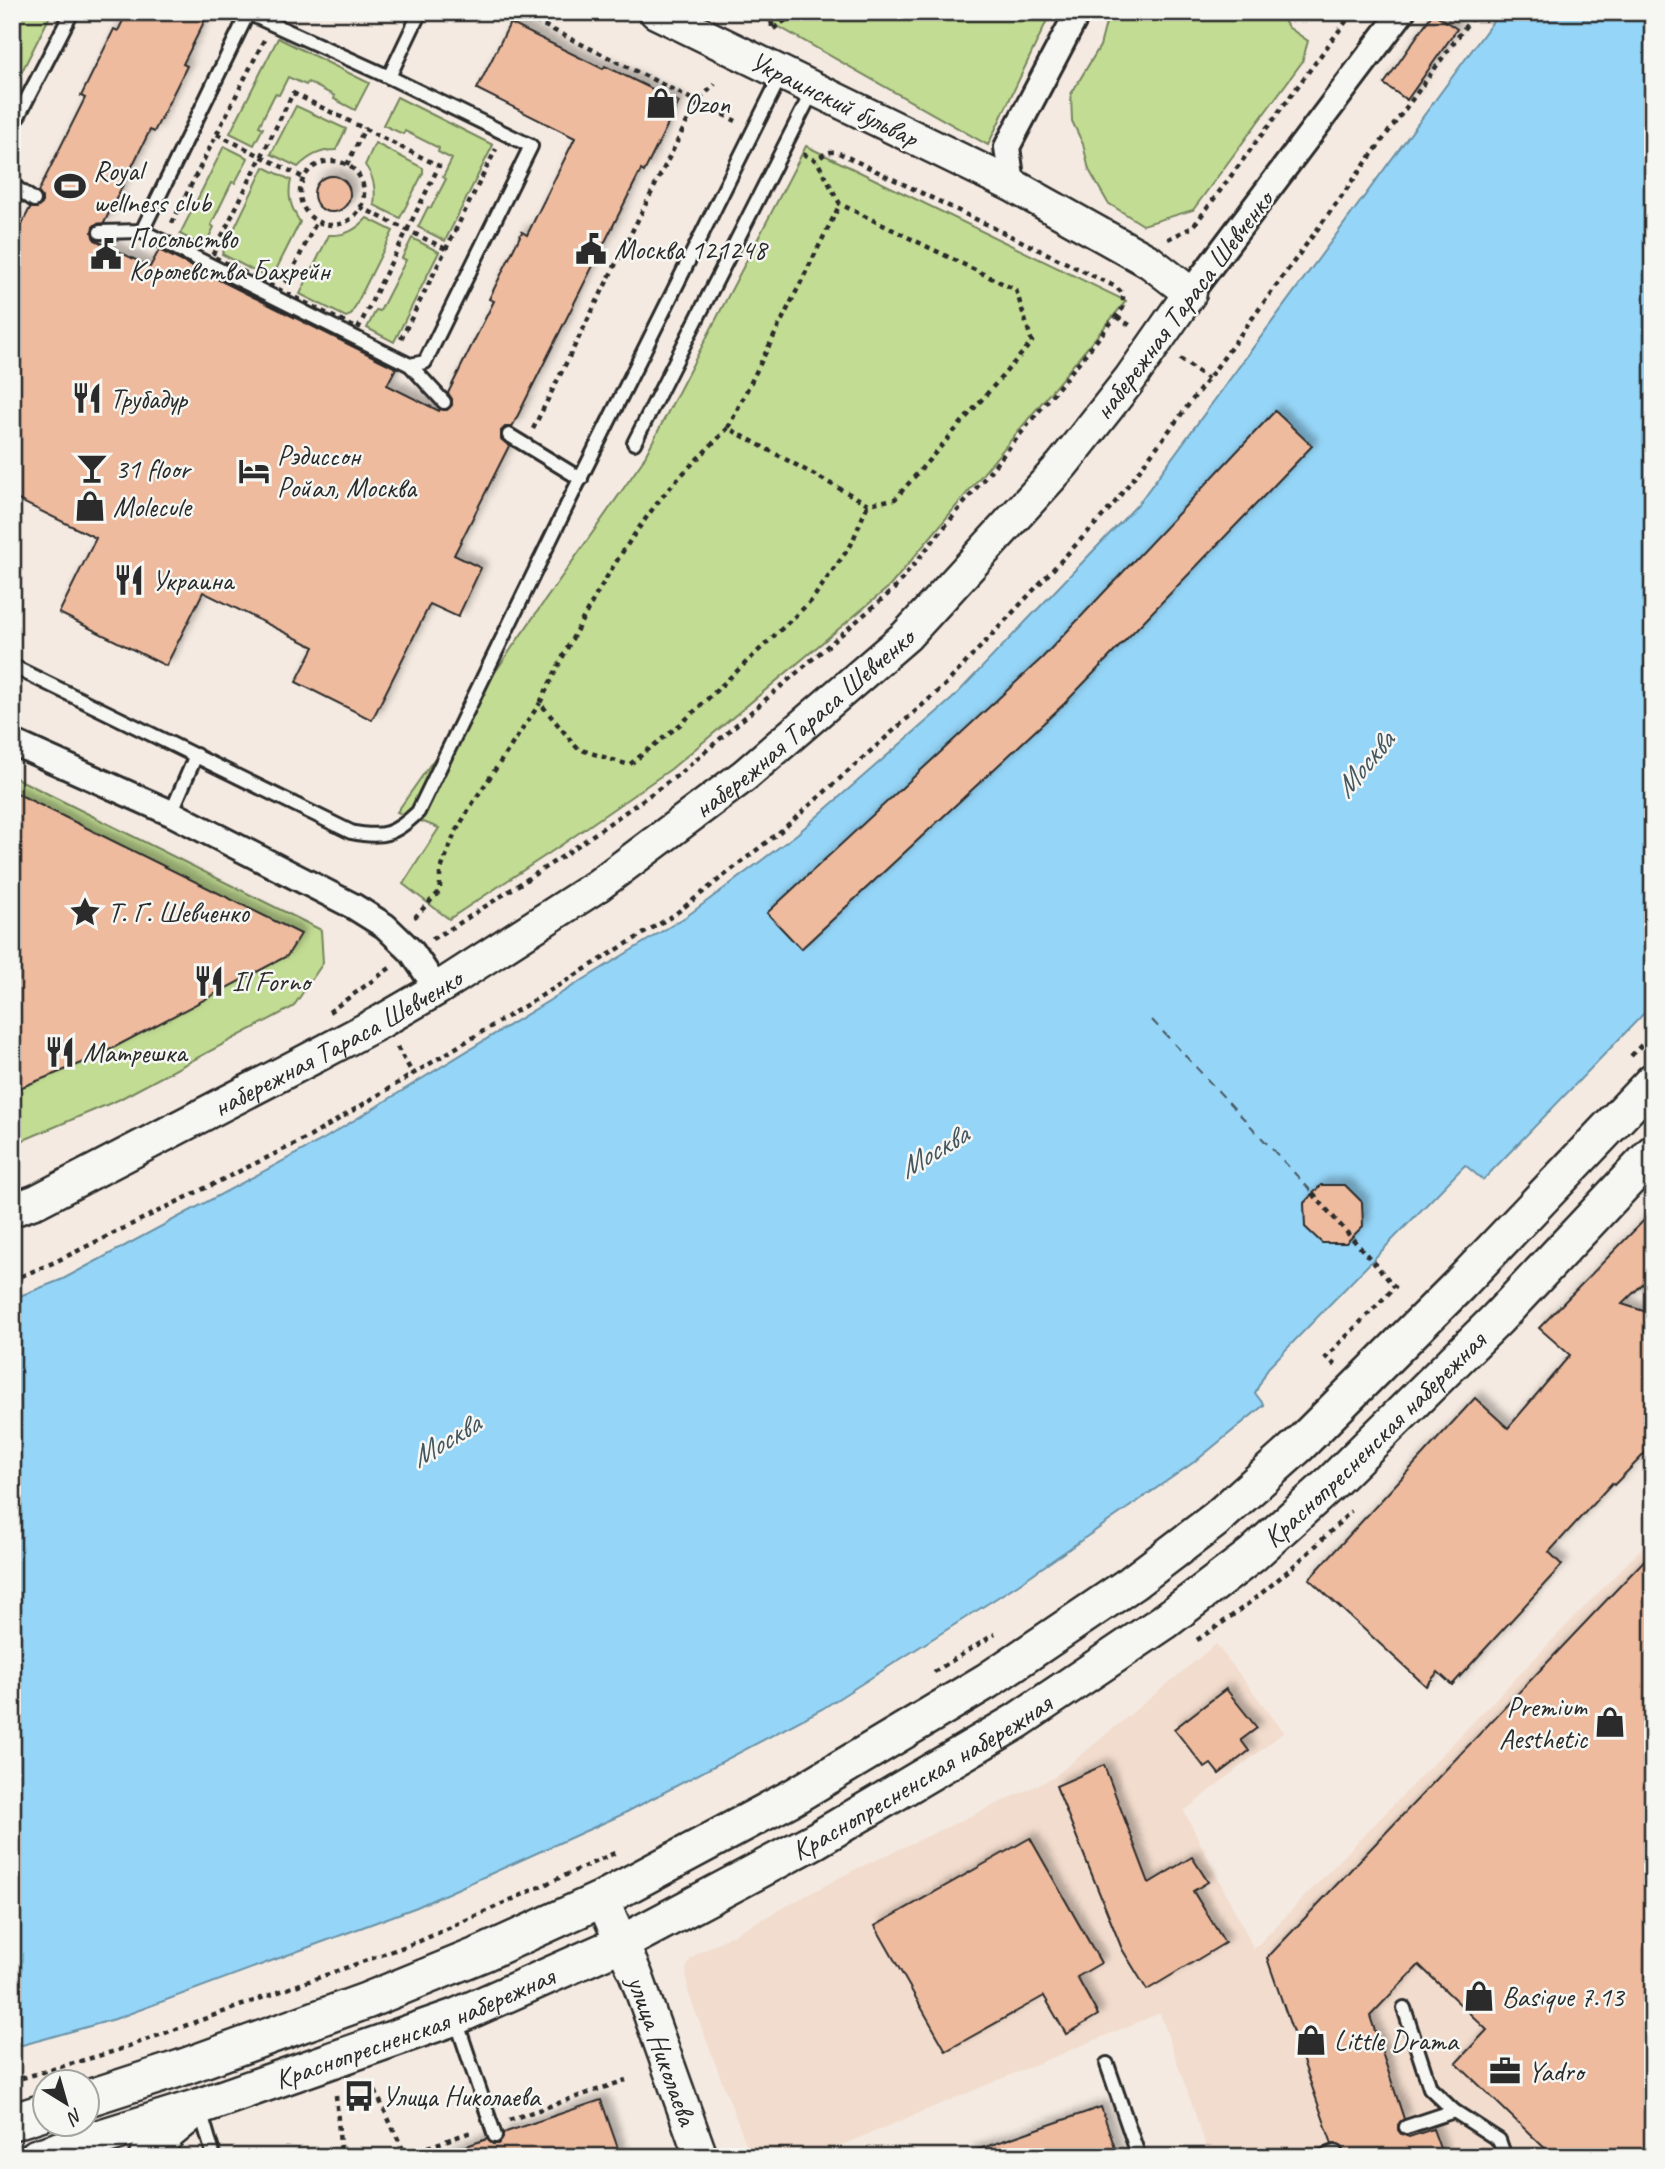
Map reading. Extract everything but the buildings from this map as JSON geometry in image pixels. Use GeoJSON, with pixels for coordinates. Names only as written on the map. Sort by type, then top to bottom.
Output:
{"type":"FeatureCollection","features":[{"type":"Feature","properties":{"kind":"main road","name":"Краснопресненская набережная"},"geometry":{"type":"LineString","coordinates":[[102,2093],[366,2001],[484,1953],[601,1899],[793,1797],[987,1681],[1132,1583],[1216,1520],[1299,1445],[1460,1284],[1639,1072]]}},
{"type":"Feature","properties":{"kind":"main road","name":"Краснопресненская набережная"},"geometry":{"type":"LineString","coordinates":[[37,2157],[198,2107],[455,2017],[622,1943],[816,1840],[1017,1721],[1164,1622],[1252,1556],[1333,1481],[1497,1319],[1653,1153]]}},
{"type":"Feature","properties":{"kind":"main road"},"geometry":{"type":"LineString","coordinates":[[147,2157],[168,2132],[198,2107]]}},
{"type":"Feature","properties":{"kind":"main road"},"geometry":{"type":"LineString","coordinates":[[12,2122],[32,2116]]}},
{"type":"Feature","properties":{"kind":"street","name":"Украинский бульвар"},"geometry":{"type":"LineString","coordinates":[[656,12],[1012,185],[1150,262],[1190,293]]}},
{"type":"Feature","properties":{"kind":"street"},"geometry":{"type":"LineString","coordinates":[[1012,185],[1007,147],[1078,12]]}},
{"type":"Feature","properties":{"kind":"street","name":"набережная Тараса Шевченко"},"geometry":{"type":"LineString","coordinates":[[12,1210],[37,1201],[382,1021],[437,989],[597,887],[745,775],[906,636],[1062,465],[1130,379],[1190,293],[1402,12]]}},
{"type":"Feature","properties":{"kind":"street"},"geometry":{"type":"LineString","coordinates":[[12,742],[171,813],[353,906],[385,926],[412,952],[437,989]]}},
{"type":"Feature","properties":{"kind":"street","name":"улица Николаева"},"geometry":{"type":"LineString","coordinates":[[601,1899],[636,1975],[701,2157]]}},
{"type":"Feature","properties":{"kind":"lane"},"geometry":{"type":"LineString","coordinates":[[12,128],[72,12]]}},
{"type":"Feature","properties":{"kind":"lane"},"geometry":{"type":"LineString","coordinates":[[389,77],[420,12]]}},
{"type":"Feature","properties":{"kind":"lane"},"geometry":{"type":"LineString","coordinates":[[142,231],[248,13],[531,146],[425,362],[410,365]]}},
{"type":"Feature","properties":{"kind":"lane"},"geometry":{"type":"LineString","coordinates":[[12,666],[351,832],[370,836],[388,834],[404,825],[418,811],[782,75]]}},
{"type":"Feature","properties":{"kind":"lane"},"geometry":{"type":"LineString","coordinates":[[634,443],[813,90]]}},
{"type":"Feature","properties":{"kind":"lane"},"geometry":{"type":"LineString","coordinates":[[12,185],[34,200]]}},
{"type":"Feature","properties":{"kind":"lane"},"geometry":{"type":"LineString","coordinates":[[100,232],[142,231],[410,365],[444,402]]}},
{"type":"Feature","properties":{"kind":"lane"},"geometry":{"type":"LineString","coordinates":[[509,435],[581,479]]}},
{"type":"Feature","properties":{"kind":"lane"},"geometry":{"type":"LineString","coordinates":[[171,813],[196,755]]}},
{"type":"Feature","properties":{"kind":"lane"},"geometry":{"type":"LineString","coordinates":[[1404,2008],[1430,2088],[1454,2111],[1499,2140],[1505,2157]]}},
{"type":"Feature","properties":{"kind":"lane"},"geometry":{"type":"LineString","coordinates":[[455,2017],[495,2136]]}},
{"type":"Feature","properties":{"kind":"lane"},"geometry":{"type":"LineString","coordinates":[[1107,2064],[1139,2157]]}},
{"type":"Feature","properties":{"kind":"lane"},"geometry":{"type":"LineString","coordinates":[[198,2107],[214,2157]]}},
{"type":"Feature","properties":{"kind":"lane"},"geometry":{"type":"LineString","coordinates":[[1406,2127],[1454,2111]]}},
{"type":"Feature","properties":{"kind":"path"},"geometry":{"type":"LineString","coordinates":[[517,12],[754,130]]}},
{"type":"Feature","properties":{"kind":"path"},"geometry":{"type":"LineString","coordinates":[[771,12],[772,30],[797,12]]}},
{"type":"Feature","properties":{"kind":"path"},"geometry":{"type":"LineString","coordinates":[[1150,262],[1169,237],[1193,227],[1353,12]]}},
{"type":"Feature","properties":{"kind":"path"},"geometry":{"type":"LineString","coordinates":[[170,227],[272,23]]}},
{"type":"Feature","properties":{"kind":"path"},"geometry":{"type":"LineString","coordinates":[[525,445],[697,102],[715,83]]}},
{"type":"Feature","properties":{"kind":"path"},"geometry":{"type":"LineString","coordinates":[[358,328],[439,166],[293,93],[212,256],[370,334]]}},
{"type":"Feature","properties":{"kind":"path"},"geometry":{"type":"LineString","coordinates":[[347,165],[365,128]]}},
{"type":"Feature","properties":{"kind":"path"},"geometry":{"type":"LineString","coordinates":[[393,345],[400,342],[504,133]]}},
{"type":"Feature","properties":{"kind":"path"},"geometry":{"type":"LineString","coordinates":[[217,134],[304,178]]}},
{"type":"Feature","properties":{"kind":"path"},"geometry":{"type":"LineString","coordinates":[[728,428],[868,504],[895,499],[1032,342],[1016,289],[840,204],[817,161],[785,145]]}},
{"type":"Feature","properties":{"kind":"path"},"geometry":{"type":"LineString","coordinates":[[412,952],[563,856],[678,775],[894,589],[1123,308],[1123,294],[1116,287],[837,152],[824,154],[817,161]]}},
{"type":"Feature","properties":{"kind":"path"},"geometry":{"type":"LineString","coordinates":[[335,161],[347,165],[357,172],[362,183],[360,207],[352,217],[341,223],[317,221],[308,213],[302,202],[300,190],[304,178],[312,168],[323,162],[335,161]]}},
{"type":"Feature","properties":{"kind":"path"},"geometry":{"type":"LineString","coordinates":[[424,927],[416,916],[440,891],[440,872],[455,833],[540,703],[580,622],[617,560],[657,503],[728,428],[840,204]]}},
{"type":"Feature","properties":{"kind":"path"},"geometry":{"type":"LineString","coordinates":[[360,207],[446,249]]}},
{"type":"Feature","properties":{"kind":"path"},"geometry":{"type":"LineString","coordinates":[[282,291],[317,221]]}},
{"type":"Feature","properties":{"kind":"path"},"geometry":{"type":"LineString","coordinates":[[540,703],[578,749],[629,765],[682,723],[811,601],[851,545],[868,504]]}},
{"type":"Feature","properties":{"kind":"path"},"geometry":{"type":"LineString","coordinates":[[1639,1072],[1653,1033]]}},
{"type":"Feature","properties":{"kind":"path"},"geometry":{"type":"LineString","coordinates":[[1313,1194],[1395,1287],[1326,1357],[1337,1367],[1333,1371]]}},
{"type":"Feature","properties":{"kind":"path"},"geometry":{"type":"LineString","coordinates":[[928,1676],[997,1632]]}},
{"type":"Feature","properties":{"kind":"path"},"geometry":{"type":"LineString","coordinates":[[12,2081],[115,2051],[420,1941],[619,1851]]}},
{"type":"Feature","properties":{"kind":"path"},"geometry":{"type":"LineString","coordinates":[[371,2082],[405,2155]]}},
{"type":"Feature","properties":{"kind":"path"},"geometry":{"type":"LineString","coordinates":[[336,2095],[341,2157]]}},
{"type":"Feature","properties":{"kind":"shaded area"},"geometry":{"type":"Polygon","coordinates":[[[1653,1536],[1653,2157],[1210,2157],[1160,2013],[813,2157],[751,2157],[688,1992],[686,1970],[690,1960],[697,1954],[852,1871],[1053,1778],[1216,1644],[1284,1732],[1184,1811],[1254,1949],[1653,1536]]]}},
{"type":"Feature","properties":{"kind":"green space"},"geometry":{"type":"Polygon","coordinates":[[[12,12],[52,12],[12,91],[12,12]]]}},
{"type":"Feature","properties":{"kind":"green space"},"geometry":{"type":"Polygon","coordinates":[[[753,12],[1051,12],[988,145],[753,12]]]}},
{"type":"Feature","properties":{"kind":"green space"},"geometry":{"type":"Polygon","coordinates":[[[1112,12],[1279,12],[1288,27],[1308,41],[1302,62],[1193,210],[1143,225],[1108,203],[1089,170],[1083,144],[1072,121],[1071,94],[1100,46],[1107,19],[1112,12]]]}},
{"type":"Feature","properties":{"kind":"green space"},"geometry":{"type":"Polygon","coordinates":[[[278,38],[369,83],[355,110],[308,82],[306,85],[288,77],[279,95],[275,94],[259,126],[263,128],[254,145],[230,133],[278,38]]]}},
{"type":"Feature","properties":{"kind":"green space"},"geometry":{"type":"Polygon","coordinates":[[[397,97],[493,145],[445,241],[418,227],[446,179],[443,177],[452,159],[438,152],[439,148],[405,131],[403,134],[383,125],[397,97]]]}},
{"type":"Feature","properties":{"kind":"green space"},"geometry":{"type":"Polygon","coordinates":[[[296,106],[346,129],[336,150],[315,154],[298,167],[271,154],[296,106]]]}},
{"type":"Feature","properties":{"kind":"green space"},"geometry":{"type":"Polygon","coordinates":[[[375,143],[423,168],[400,218],[374,205],[374,184],[365,165],[375,143]]]}},
{"type":"Feature","properties":{"kind":"green space"},"geometry":{"type":"Polygon","coordinates":[[[224,146],[248,158],[235,183],[232,182],[211,225],[214,227],[204,247],[180,234],[224,146]]]}},
{"type":"Feature","properties":{"kind":"green space"},"geometry":{"type":"Polygon","coordinates":[[[806,146],[1126,301],[890,586],[671,769],[449,919],[403,884],[439,828],[397,812],[642,462],[806,146]]]}},
{"type":"Feature","properties":{"kind":"green space"},"geometry":{"type":"Polygon","coordinates":[[[264,167],[291,180],[291,202],[300,222],[271,280],[222,254],[264,167]]]}},
{"type":"Feature","properties":{"kind":"green space"},"geometry":{"type":"Polygon","coordinates":[[[367,218],[393,231],[351,315],[346,317],[300,294],[329,235],[350,231],[367,218]]]}},
{"type":"Feature","properties":{"kind":"green space"},"geometry":{"type":"Polygon","coordinates":[[[412,238],[439,252],[394,342],[367,328],[376,310],[380,311],[406,260],[402,258],[412,238]]]}},
{"type":"Feature","properties":{"kind":"green space"},"geometry":{"type":"Polygon","coordinates":[[[12,776],[321,930],[323,963],[293,1007],[118,1100],[12,1145],[12,776]]]}},
{"type":"Feature","properties":{"kind":"water","name":"Москва"},"geometry":{"type":"Polygon","coordinates":[[[1500,12],[1653,12],[1653,1004],[1483,1180],[1465,1165],[1268,1368],[1255,1393],[1264,1405],[1197,1460],[1017,1585],[822,1709],[621,1815],[417,1907],[115,2019],[12,2048],[12,1299],[63,1279],[322,1140],[687,916],[797,834],[952,699],[1138,504],[1500,12]]]}},
{"type":"Feature","properties":{"kind":"ferry route"},"geometry":{"type":"LineString","coordinates":[[1152,1020],[1313,1193]]}},
{"type":"Feature","properties":{"kind":"place","name":"Ozon"},"geometry":{"type":"Point","coordinates":[661,103]}},
{"type":"Feature","properties":{"kind":"place","name":"Royal wellness club"},"geometry":{"type":"Point","coordinates":[70,186]}},
{"type":"Feature","properties":{"kind":"place","name":"Москва 121248"},"geometry":{"type":"Point","coordinates":[591,249]}},
{"type":"Feature","properties":{"kind":"place","name":"Посольство Королевства Бахрейн"},"geometry":{"type":"Point","coordinates":[106,254]}},
{"type":"Feature","properties":{"kind":"place","name":"Трубадур"},"geometry":{"type":"Point","coordinates":[87,398]}},
{"type":"Feature","properties":{"kind":"place","name":"31 floor"},"geometry":{"type":"Point","coordinates":[92,468]}},
{"type":"Feature","properties":{"kind":"place","name":"Рэдиссон Ройал, Москва"},"geometry":{"type":"Point","coordinates":[254,471]}},
{"type":"Feature","properties":{"kind":"place","name":"Molecule"},"geometry":{"type":"Point","coordinates":[90,506]}},
{"type":"Feature","properties":{"kind":"place","name":"Украина"},"geometry":{"type":"Point","coordinates":[129,580]}},
{"type":"Feature","properties":{"kind":"place","name":"Т. Г. Шевченко"},"geometry":{"type":"Point","coordinates":[85,912]}},
{"type":"Feature","properties":{"kind":"place","name":"Il Forno"},"geometry":{"type":"Point","coordinates":[209,981]}},
{"type":"Feature","properties":{"kind":"place","name":"Матрешка"},"geometry":{"type":"Point","coordinates":[60,1052]}},
{"type":"Feature","properties":{"kind":"place","name":"Premium Aesthetic"},"geometry":{"type":"Point","coordinates":[1610,1722]}},
{"type":"Feature","properties":{"kind":"place","name":"Basique 7.13"},"geometry":{"type":"Point","coordinates":[1479,1996]}},
{"type":"Feature","properties":{"kind":"place","name":"Little Drama"},"geometry":{"type":"Point","coordinates":[1311,2040]}},
{"type":"Feature","properties":{"kind":"place","name":"Yadro"},"geometry":{"type":"Point","coordinates":[1505,2071]}},
{"type":"Feature","properties":{"kind":"place","name":"Улица Николаева"},"geometry":{"type":"Point","coordinates":[359,2096]}}]}
